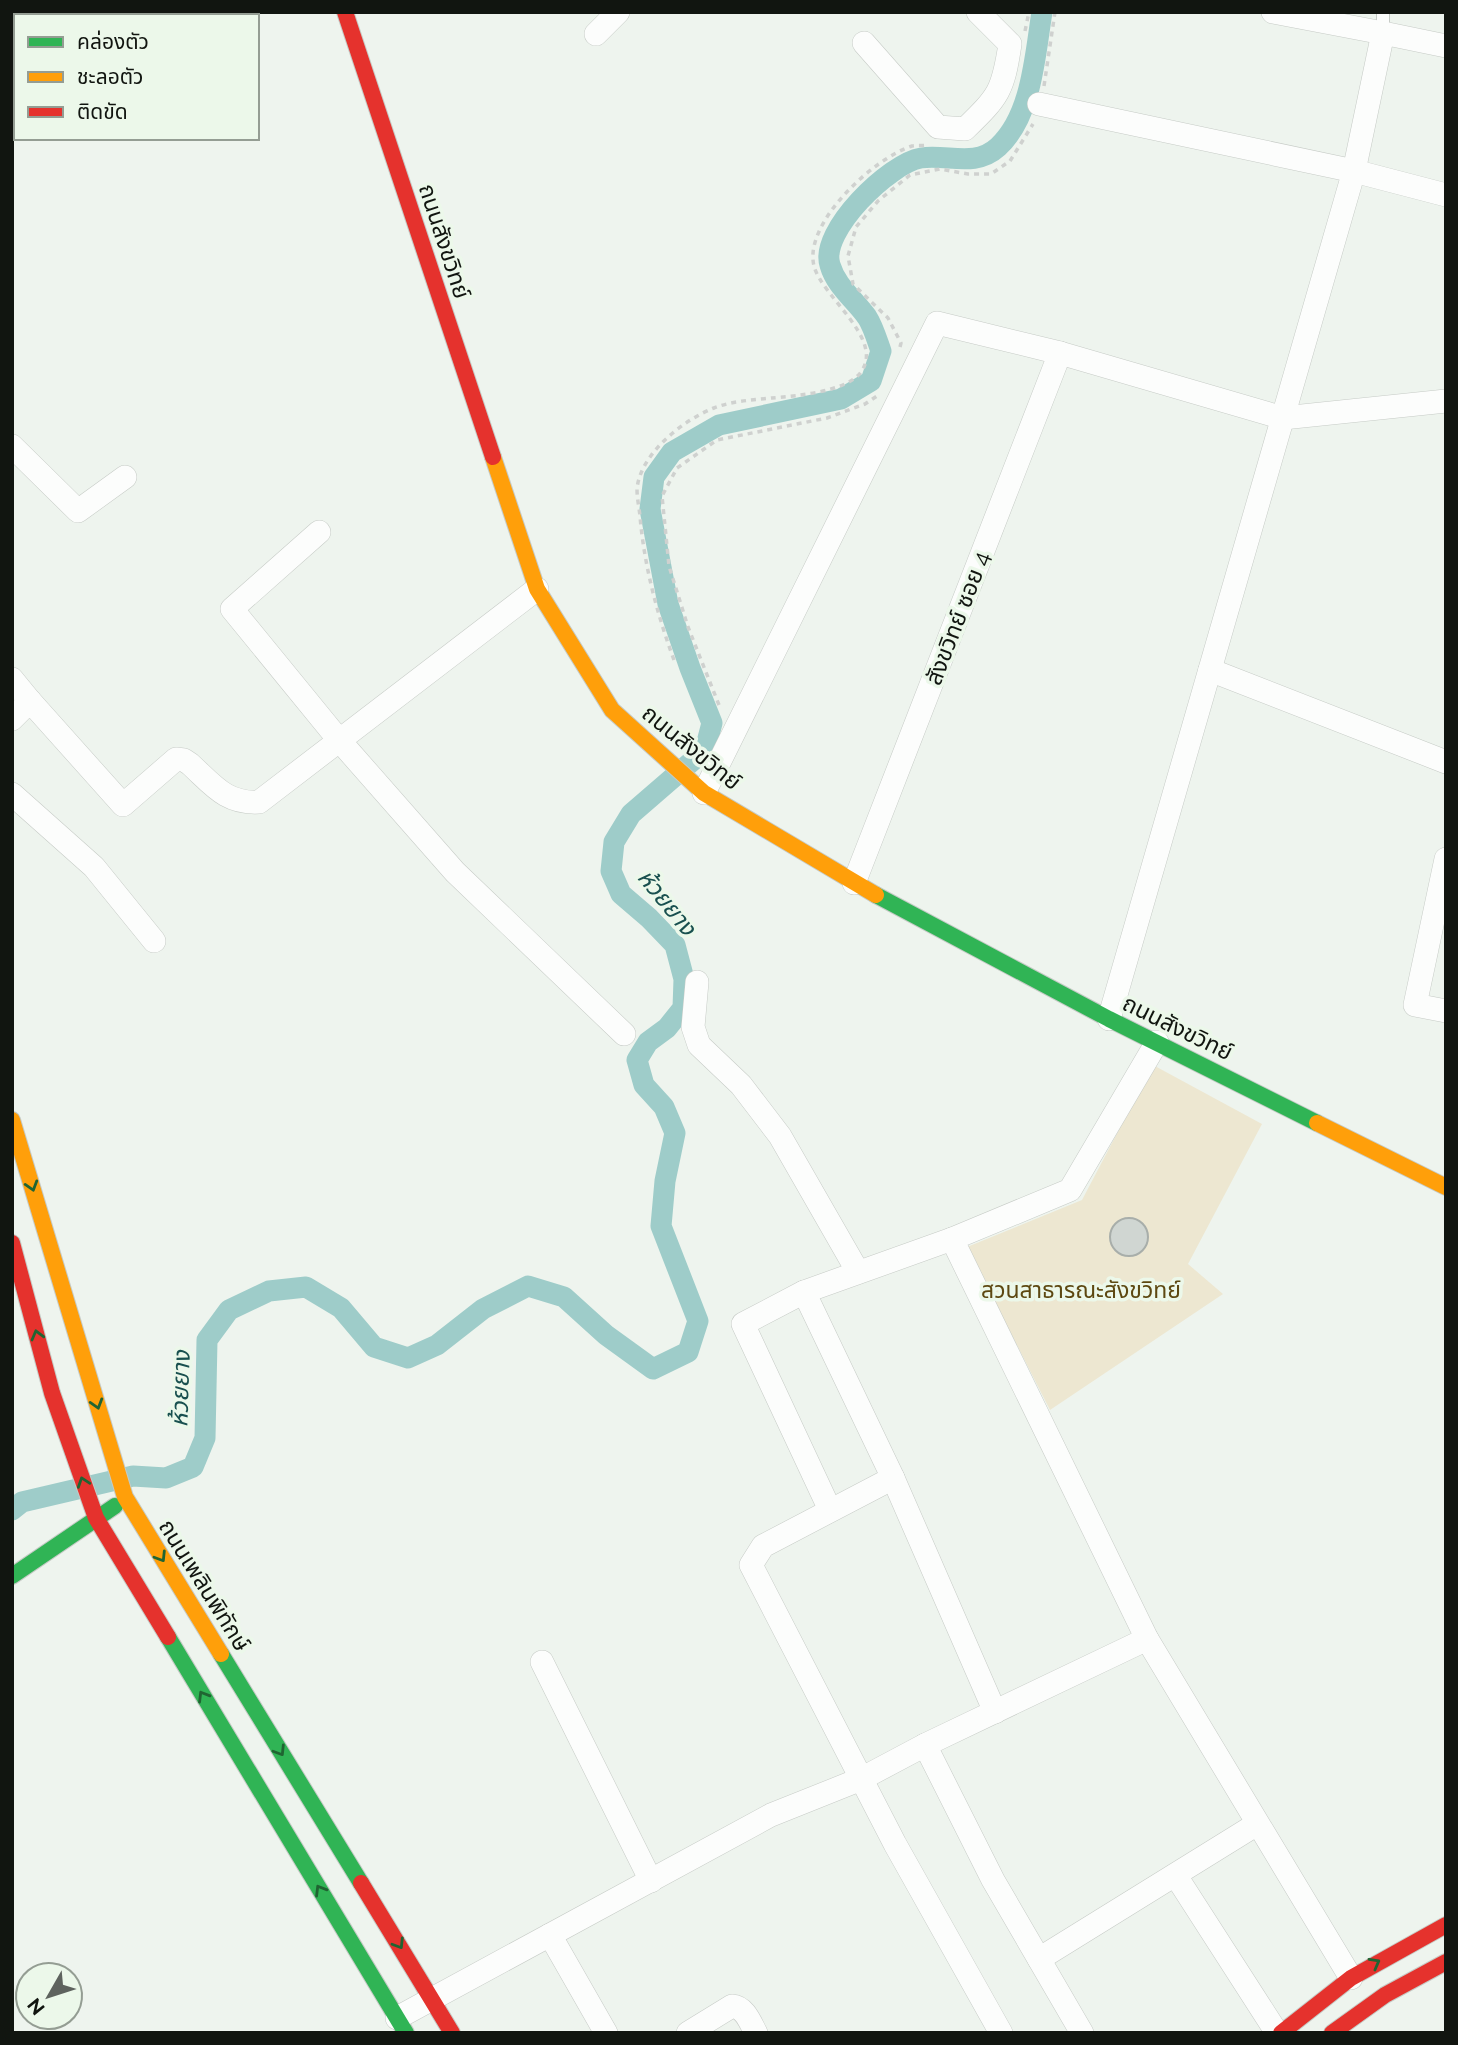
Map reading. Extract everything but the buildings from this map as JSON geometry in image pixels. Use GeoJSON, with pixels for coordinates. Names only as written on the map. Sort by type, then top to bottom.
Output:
{"type":"FeatureCollection","features":[{"type":"Feature","properties":{"kind":"main road","name":"ถนนสังขวิทย์"},"geometry":{"type":"LineString","coordinates":[[345,12],[537,589],[612,710],[704,793],[854,883],[1109,1019],[1446,1187]]}},
{"type":"Feature","properties":{"kind":"main road","name":"ถนนเพลินพิทักษ์"},"geometry":{"type":"LineString","coordinates":[[12,1120],[125,1498],[452,2033]]}},
{"type":"Feature","properties":{"kind":"main road"},"geometry":{"type":"LineString","coordinates":[[12,1243],[16,1274],[52,1393],[96,1518],[402,2025]]}},
{"type":"Feature","properties":{"kind":"main road"},"geometry":{"type":"LineString","coordinates":[[12,1576],[125,1498]]}},
{"type":"Feature","properties":{"kind":"main road"},"geometry":{"type":"LineString","coordinates":[[1279,2033],[1350,1978],[1446,1925]]}},
{"type":"Feature","properties":{"kind":"main road"},"geometry":{"type":"LineString","coordinates":[[1332,2033],[1385,1994],[1446,1962]]}},
{"type":"Feature","properties":{"kind":"street"},"geometry":{"type":"LineString","coordinates":[[596,34],[618,12]]}},
{"type":"Feature","properties":{"kind":"street"},"geometry":{"type":"LineString","coordinates":[[864,43],[938,127],[965,129],[990,105],[1004,82],[1010,44],[978,12]]}},
{"type":"Feature","properties":{"kind":"street"},"geometry":{"type":"LineString","coordinates":[[1273,12],[1383,22],[1446,46]]}},
{"type":"Feature","properties":{"kind":"street"},"geometry":{"type":"LineString","coordinates":[[1109,1019],[1354,171],[1383,22]]}},
{"type":"Feature","properties":{"kind":"street"},"geometry":{"type":"LineString","coordinates":[[1039,104],[1354,171],[1446,195]]}},
{"type":"Feature","properties":{"kind":"street"},"geometry":{"type":"LineString","coordinates":[[704,793],[937,323],[1060,353],[1283,418],[1446,401]]}},
{"type":"Feature","properties":{"kind":"street","name":"สังขวิทย์ ซอย 4"},"geometry":{"type":"LineString","coordinates":[[854,883],[1060,353]]}},
{"type":"Feature","properties":{"kind":"street"},"geometry":{"type":"LineString","coordinates":[[12,446],[78,512],[125,477]]}},
{"type":"Feature","properties":{"kind":"street"},"geometry":{"type":"LineString","coordinates":[[319,532],[232,609],[339,740],[455,872],[624,1034]]}},
{"type":"Feature","properties":{"kind":"street"},"geometry":{"type":"LineString","coordinates":[[12,679],[123,804],[176,760],[184,760],[190,764],[224,796],[246,803],[259,802],[537,589]]}},
{"type":"Feature","properties":{"kind":"street"},"geometry":{"type":"LineString","coordinates":[[1210,670],[1446,762]]}},
{"type":"Feature","properties":{"kind":"street"},"geometry":{"type":"LineString","coordinates":[[12,719],[30,701]]}},
{"type":"Feature","properties":{"kind":"street"},"geometry":{"type":"LineString","coordinates":[[12,794],[94,867],[154,941]]}},
{"type":"Feature","properties":{"kind":"street"},"geometry":{"type":"LineString","coordinates":[[1446,859],[1415,1005],[1446,1011]]}},
{"type":"Feature","properties":{"kind":"street"},"geometry":{"type":"LineString","coordinates":[[697,982],[694,1027],[699,1045],[741,1085],[780,1136],[858,1272]]}},
{"type":"Feature","properties":{"kind":"street"},"geometry":{"type":"LineString","coordinates":[[830,1510],[743,1324],[804,1292],[951,1239],[1070,1190],[1157,1042]]}},
{"type":"Feature","properties":{"kind":"street"},"geometry":{"type":"LineString","coordinates":[[951,1239],[1147,1639],[1350,1978]]}},
{"type":"Feature","properties":{"kind":"street"},"geometry":{"type":"LineString","coordinates":[[804,1292],[892,1478],[995,1712]]}},
{"type":"Feature","properties":{"kind":"street"},"geometry":{"type":"LineString","coordinates":[[892,1478],[763,1546],[751,1565],[895,1844],[1001,2033]]}},
{"type":"Feature","properties":{"kind":"street"},"geometry":{"type":"LineString","coordinates":[[402,2025],[432,1998],[771,1815],[861,1779],[925,1745],[1147,1639]]}},
{"type":"Feature","properties":{"kind":"street"},"geometry":{"type":"LineString","coordinates":[[542,1662],[651,1881]]}},
{"type":"Feature","properties":{"kind":"street"},"geometry":{"type":"LineString","coordinates":[[925,1745],[993,1880],[1082,2033]]}},
{"type":"Feature","properties":{"kind":"street"},"geometry":{"type":"LineString","coordinates":[[1039,1959],[1257,1824]]}},
{"type":"Feature","properties":{"kind":"street"},"geometry":{"type":"LineString","coordinates":[[1176,1876],[1279,2033]]}},
{"type":"Feature","properties":{"kind":"street"},"geometry":{"type":"LineString","coordinates":[[550,1935],[606,2033]]}},
{"type":"Feature","properties":{"kind":"street"},"geometry":{"type":"LineString","coordinates":[[688,2033],[732,2006],[742,2010],[756,2033]]}},
{"type":"Feature","properties":{"kind":"path"},"geometry":{"type":"LineString","coordinates":[[1025,32],[1028,12]]}},
{"type":"Feature","properties":{"kind":"path"},"geometry":{"type":"LineString","coordinates":[[899,356],[901,343],[888,318],[853,284],[848,256],[856,227],[878,201],[910,175],[940,169],[991,174],[1010,161],[1030,131],[1039,104],[1045,83],[1055,12]]}},
{"type":"Feature","properties":{"kind":"path"},"geometry":{"type":"LineString","coordinates":[[674,660],[664,634],[641,537],[637,488],[650,455],[681,426],[714,408],[741,401],[799,396],[846,384],[862,372],[866,355],[862,339],[854,323],[823,287],[814,265],[816,238],[840,198],[874,167],[913,146],[936,145]]}},
{"type":"Feature","properties":{"kind":"path"},"geometry":{"type":"LineString","coordinates":[[719,705],[688,626],[669,566],[662,496],[677,468],[717,440],[827,418],[865,404],[886,390]]}},
{"type":"Feature","properties":{"kind":"green space","name":"สวนสาธารณะสังขวิทย์"},"geometry":{"type":"Polygon","coordinates":[[[1153,1065],[1262,1124],[1188,1264],[1223,1294],[1050,1410],[967,1247],[1082,1200],[1153,1065]]]}},
{"type":"Feature","properties":{"kind":"waterway","name":"ห้วยยาง"},"geometry":{"type":"LineString","coordinates":[[12,1510],[22,1502],[133,1476],[166,1478],[193,1467],[205,1438],[207,1340],[229,1310],[269,1291],[306,1287],[341,1308],[374,1347],[408,1358],[437,1345],[483,1309],[528,1286],[564,1297],[606,1335],[653,1369],[688,1352],[698,1321],[661,1226],[665,1181],[675,1133],[664,1107],[644,1085],[637,1060],[648,1042],[667,1028],[683,1008],[684,979],[675,945],[621,894],[611,871],[614,842],[631,814],[705,750],[712,723],[668,604],[650,509],[654,477],[672,452],[719,425],[841,399],[871,381],[881,351],[867,317],[833,273],[829,251],[835,235],[846,218],[876,185],[908,163],[931,157],[971,159],[998,147],[1009,134],[1025,102],[1042,12]]}},
{"type":"Feature","properties":{"kind":"traffic: fast"},"geometry":{"type":"LineString","coordinates":[[876,895],[1109,1019],[1317,1123]]}},
{"type":"Feature","properties":{"kind":"traffic: fast"},"geometry":{"type":"LineString","coordinates":[[12,1576],[115,1506]]}},
{"type":"Feature","properties":{"kind":"traffic: fast"},"geometry":{"type":"LineString","coordinates":[[168,1637],[406,2033]]}},
{"type":"Feature","properties":{"kind":"traffic: fast"},"geometry":{"type":"LineString","coordinates":[[221,1654],[361,1883]]}},
{"type":"Feature","properties":{"kind":"traffic: slow"},"geometry":{"type":"LineString","coordinates":[[493,457],[537,589],[612,710],[704,793],[876,895]]}},
{"type":"Feature","properties":{"kind":"traffic: slow"},"geometry":{"type":"LineString","coordinates":[[12,1120],[125,1497],[221,1654]]}},
{"type":"Feature","properties":{"kind":"traffic: slow"},"geometry":{"type":"LineString","coordinates":[[1317,1123],[1446,1187]]}},
{"type":"Feature","properties":{"kind":"traffic: jam"},"geometry":{"type":"LineString","coordinates":[[345,12],[493,457]]}},
{"type":"Feature","properties":{"kind":"traffic: jam"},"geometry":{"type":"LineString","coordinates":[[12,1243],[52,1393],[96,1518],[168,1637]]}},
{"type":"Feature","properties":{"kind":"traffic: jam"},"geometry":{"type":"LineString","coordinates":[[361,1883],[452,2033]]}},
{"type":"Feature","properties":{"kind":"traffic: jam"},"geometry":{"type":"LineString","coordinates":[[1281,2033],[1351,1978],[1446,1925]]}},
{"type":"Feature","properties":{"kind":"traffic: jam"},"geometry":{"type":"LineString","coordinates":[[1332,2033],[1385,1995],[1446,1962]]}}]}
